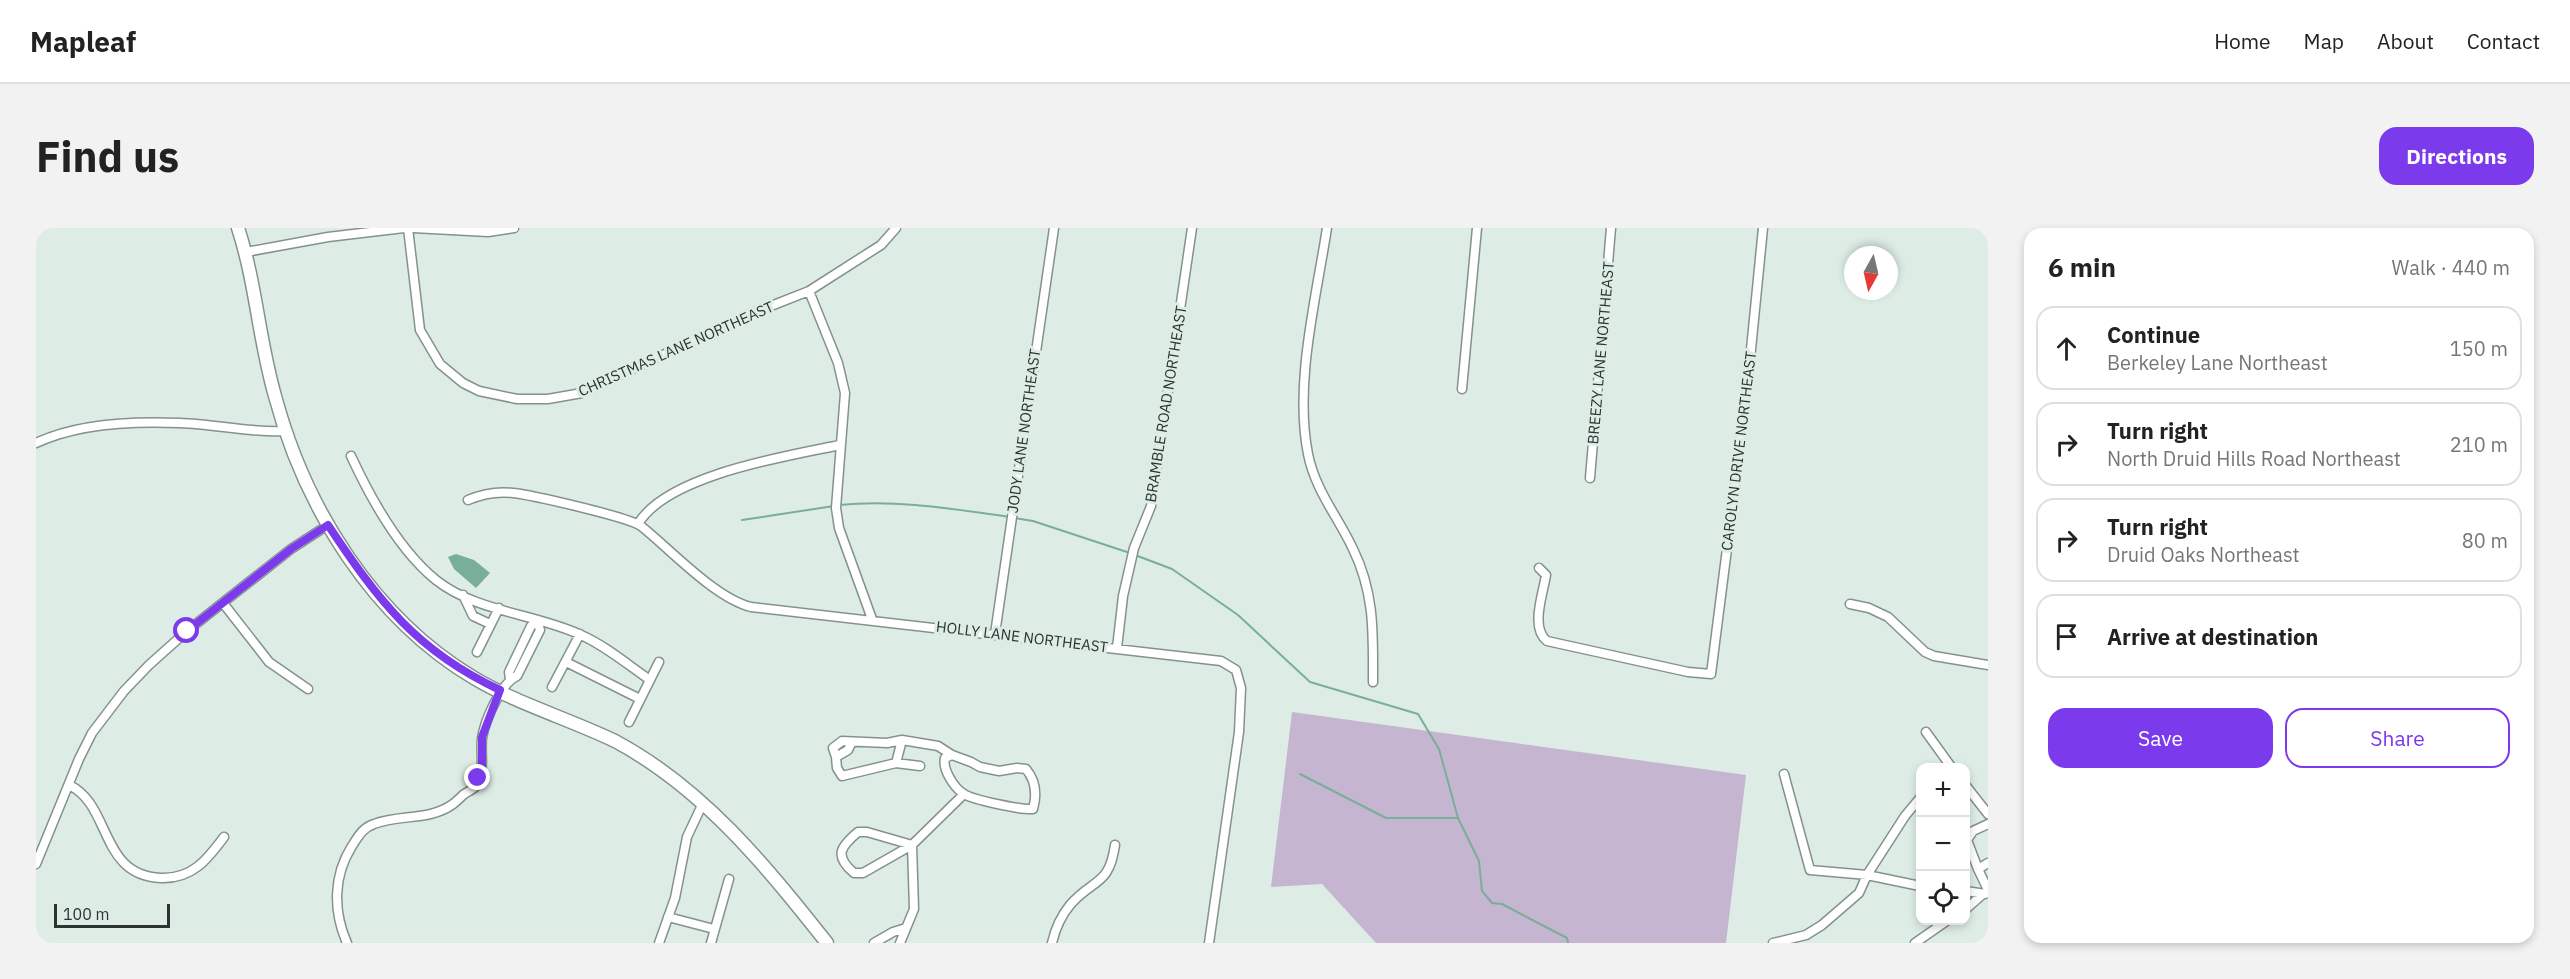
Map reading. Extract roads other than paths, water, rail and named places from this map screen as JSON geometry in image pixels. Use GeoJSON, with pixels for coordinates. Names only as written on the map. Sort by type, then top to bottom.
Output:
{"type":"FeatureCollection","features":[{"type":"Feature","properties":{"kind":"main road"},"geometry":{"type":"LineString","coordinates":[[238,228],[246,252],[274,394],[285,430],[312,495],[328,525],[356,566],[407,629],[450,663],[500,690],[634,751],[703,803],[732,829],[756,855],[826,943]]}},
{"type":"Feature","properties":{"kind":"street"},"geometry":{"type":"LineString","coordinates":[[246,252],[328,237],[408,228],[488,232],[514,228]]}},
{"type":"Feature","properties":{"kind":"street","name":"CHRISTMAS LANE NORTHEAST"},"geometry":{"type":"LineString","coordinates":[[408,228],[420,330],[440,364],[451,374],[479,391],[497,396],[548,399],[582,393],[737,320],[809,291],[881,245],[896,228]]}},
{"type":"Feature","properties":{"kind":"street","name":"JODY LANE NORTHEAST"},"geometry":{"type":"LineString","coordinates":[[995,634],[1054,228]]}},
{"type":"Feature","properties":{"kind":"street","name":"BRAMBLE ROAD NORTHEAST"},"geometry":{"type":"LineString","coordinates":[[1117,648],[1123,596],[1133,554],[1151,506],[1192,228]]}},
{"type":"Feature","properties":{"kind":"street"},"geometry":{"type":"LineString","coordinates":[[1327,228],[1304,386],[1303,420],[1308,455],[1316,482],[1354,551],[1367,585],[1374,630],[1373,682]]}},
{"type":"Feature","properties":{"kind":"street"},"geometry":{"type":"LineString","coordinates":[[1462,389],[1477,228]]}},
{"type":"Feature","properties":{"kind":"street","name":"BREEZY LANE NORTHEAST"},"geometry":{"type":"LineString","coordinates":[[1590,478],[1611,228]]}},
{"type":"Feature","properties":{"kind":"street","name":"CAROLYN DRIVE NORTHEAST"},"geometry":{"type":"LineString","coordinates":[[1539,568],[1546,575],[1538,625],[1541,636],[1547,642],[1688,672],[1712,674],[1746,400],[1763,228]]}},
{"type":"Feature","properties":{"kind":"street"},"geometry":{"type":"LineString","coordinates":[[809,291],[838,363],[844,393],[835,489],[839,528],[872,619]]}},
{"type":"Feature","properties":{"kind":"street"},"geometry":{"type":"LineString","coordinates":[[36,443],[79,430],[110,425],[180,423],[256,431],[285,430]]}},
{"type":"Feature","properties":{"kind":"street"},"geometry":{"type":"LineString","coordinates":[[468,500],[485,493],[512,492],[639,524],[645,513],[668,497],[734,467],[840,445]]}},
{"type":"Feature","properties":{"kind":"street"},"geometry":{"type":"LineString","coordinates":[[351,456],[363,481],[404,545],[436,580],[463,595],[580,634],[650,680]]}},
{"type":"Feature","properties":{"kind":"street","name":"HOLLY LANE NORTHEAST"},"geometry":{"type":"LineString","coordinates":[[639,524],[738,603],[751,607],[872,619],[1221,661],[1236,670],[1240,680],[1239,732],[1209,943]]}},
{"type":"Feature","properties":{"kind":"street"},"geometry":{"type":"LineString","coordinates":[[36,864],[92,733],[124,692],[149,665],[223,603],[291,549],[328,525]]}},
{"type":"Feature","properties":{"kind":"street"},"geometry":{"type":"LineString","coordinates":[[463,595],[473,616],[490,624]]}},
{"type":"Feature","properties":{"kind":"street"},"geometry":{"type":"LineString","coordinates":[[223,603],[269,662],[308,689]]}},
{"type":"Feature","properties":{"kind":"street"},"geometry":{"type":"LineString","coordinates":[[1850,604],[1869,608],[1888,617],[1900,626],[1916,644],[1934,656],[1988,665]]}},
{"type":"Feature","properties":{"kind":"street"},"geometry":{"type":"LineString","coordinates":[[477,652],[499,608]]}},
{"type":"Feature","properties":{"kind":"street"},"geometry":{"type":"LineString","coordinates":[[347,943],[341,930],[338,907],[338,877],[344,859],[361,832],[371,825],[391,819],[435,813],[452,805],[474,788],[482,770],[482,737],[500,690],[510,679],[517,676],[524,652],[540,630],[537,621]]}},
{"type":"Feature","properties":{"kind":"street"},"geometry":{"type":"LineString","coordinates":[[552,687],[580,634]]}},
{"type":"Feature","properties":{"kind":"street"},"geometry":{"type":"LineString","coordinates":[[566,662],[640,699]]}},
{"type":"Feature","properties":{"kind":"street"},"geometry":{"type":"LineString","coordinates":[[629,722],[659,662]]}},
{"type":"Feature","properties":{"kind":"street"},"geometry":{"type":"LineString","coordinates":[[1926,732],[1948,763]]}},
{"type":"Feature","properties":{"kind":"street"},"geometry":{"type":"LineString","coordinates":[[896,763],[902,740]]}},
{"type":"Feature","properties":{"kind":"street"},"geometry":{"type":"LineString","coordinates":[[920,766],[896,763],[842,776],[837,768],[833,748],[842,741],[851,744],[887,743],[902,740],[938,746],[980,767],[999,771],[1026,769],[1032,776],[1036,795],[1033,809],[1022,810],[964,794],[945,770],[945,758],[952,755]]}},
{"type":"Feature","properties":{"kind":"street"},"geometry":{"type":"LineString","coordinates":[[1784,774],[1810,870],[1867,875],[1916,885]]}},
{"type":"Feature","properties":{"kind":"street"},"geometry":{"type":"LineString","coordinates":[[69,785],[81,791],[111,847],[134,873],[150,878],[182,876],[198,869],[224,837]]}},
{"type":"Feature","properties":{"kind":"street"},"geometry":{"type":"LineString","coordinates":[[1970,792],[1988,814]]}},
{"type":"Feature","properties":{"kind":"street"},"geometry":{"type":"LineString","coordinates":[[912,845],[867,832],[858,832],[845,843],[841,852],[842,860],[854,873],[863,873],[912,845],[964,794]]}},
{"type":"Feature","properties":{"kind":"street"},"geometry":{"type":"LineString","coordinates":[[659,943],[675,898],[687,837],[703,803]]}},
{"type":"Feature","properties":{"kind":"street"},"geometry":{"type":"LineString","coordinates":[[1773,943],[1806,935],[1822,925],[1859,893],[1867,875],[1916,803]]}},
{"type":"Feature","properties":{"kind":"street"},"geometry":{"type":"LineString","coordinates":[[1986,893],[1967,840],[1973,831],[1988,824]]}},
{"type":"Feature","properties":{"kind":"street"},"geometry":{"type":"LineString","coordinates":[[900,943],[914,909],[912,845]]}},
{"type":"Feature","properties":{"kind":"street"},"geometry":{"type":"LineString","coordinates":[[1052,943],[1063,915],[1070,905],[1107,874],[1112,864],[1115,845]]}},
{"type":"Feature","properties":{"kind":"street"},"geometry":{"type":"LineString","coordinates":[[1978,869],[1988,862]]}},
{"type":"Feature","properties":{"kind":"street"},"geometry":{"type":"LineString","coordinates":[[711,943],[729,879]]}},
{"type":"Feature","properties":{"kind":"street"},"geometry":{"type":"LineString","coordinates":[[1970,891],[1986,893]]}},
{"type":"Feature","properties":{"kind":"street"},"geometry":{"type":"LineString","coordinates":[[1970,905],[1986,893]]}},
{"type":"Feature","properties":{"kind":"street"},"geometry":{"type":"LineString","coordinates":[[668,917],[714,929]]}},
{"type":"Feature","properties":{"kind":"street"},"geometry":{"type":"LineString","coordinates":[[1915,943],[1942,925]]}},
{"type":"Feature","properties":{"kind":"street"},"geometry":{"type":"LineString","coordinates":[[874,943],[893,932],[906,928]]}},
{"type":"Feature","properties":{"kind":"waterway"},"geometry":{"type":"LineString","coordinates":[[839,505],[903,504],[1010,517]]}},
{"type":"Feature","properties":{"kind":"waterway"},"geometry":{"type":"LineString","coordinates":[[742,520],[834,506]]}},
{"type":"Feature","properties":{"kind":"waterway"},"geometry":{"type":"LineString","coordinates":[[1015,518],[1033,521],[1130,553]]}},
{"type":"Feature","properties":{"kind":"waterway"},"geometry":{"type":"LineString","coordinates":[[1135,555],[1172,569],[1238,615],[1310,682],[1418,714],[1439,749],[1458,818],[1479,861],[1482,891],[1492,903],[1502,904],[1567,938],[1568,943]]}},
{"type":"Feature","properties":{"kind":"waterway"},"geometry":{"type":"LineString","coordinates":[[1300,774],[1386,818],[1457,818]]}}]}
